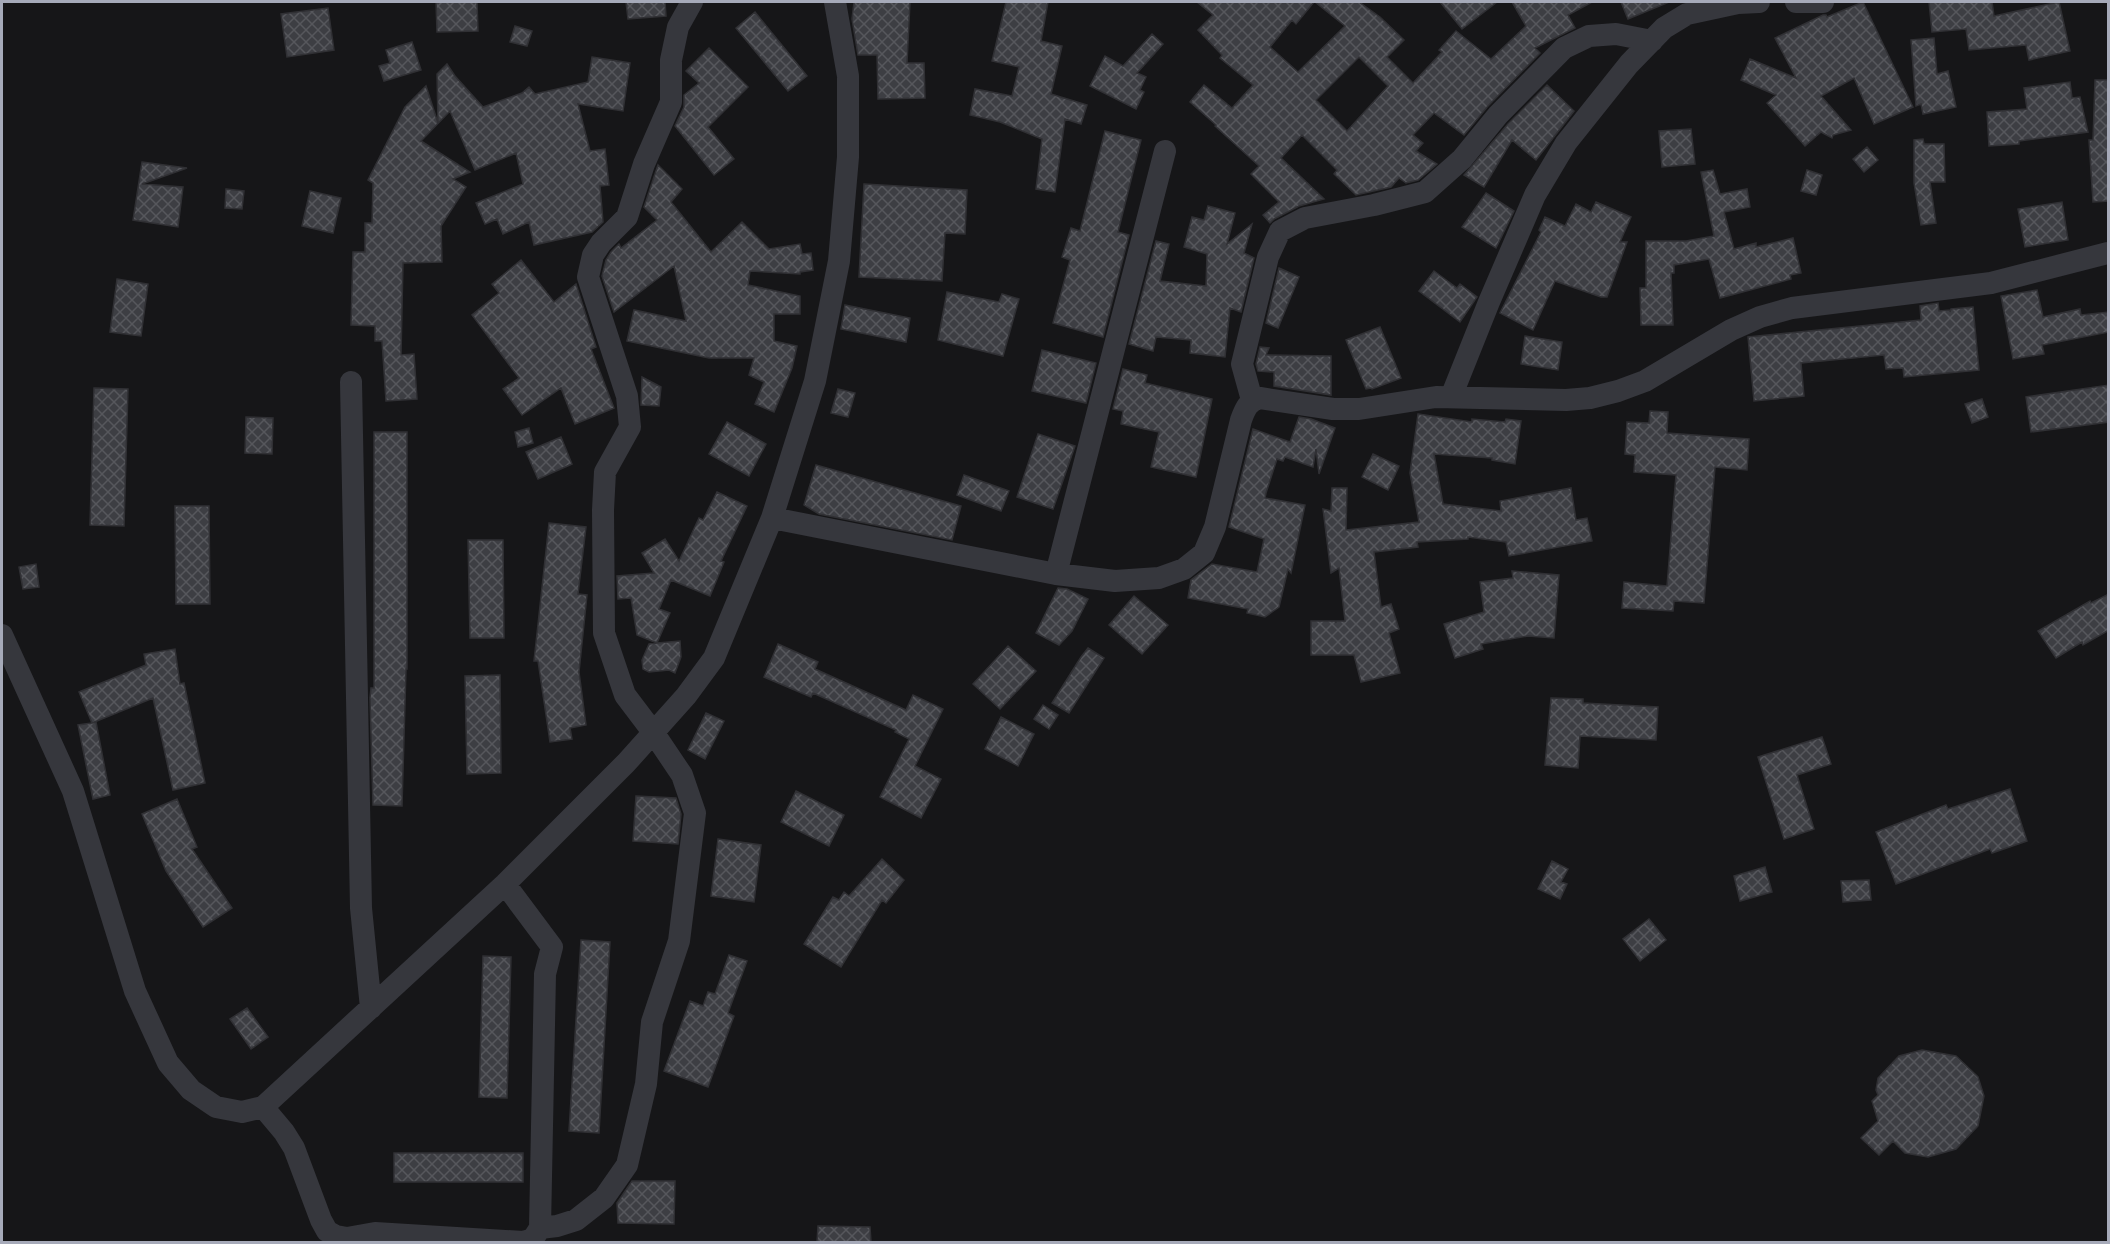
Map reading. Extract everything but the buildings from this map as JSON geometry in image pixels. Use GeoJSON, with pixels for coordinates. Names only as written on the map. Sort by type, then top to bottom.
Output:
{"type":"FeatureCollection","features":[{"type":"Feature","properties":{"kind":"street"},"geometry":{"type":"LineString","coordinates":[[263,1107],[294,1148],[327,1231],[347,1238],[375,1233],[529,1238],[576,1220],[604,1198],[627,1165],[646,1084],[652,1022],[679,941],[695,813],[682,776],[625,695],[604,633],[605,472],[630,427],[627,396],[588,277],[593,255],[601,243],[627,217],[644,164],[671,102],[671,60],[678,27],[692,2]]}},
{"type":"Feature","properties":{"kind":"street"},"geometry":{"type":"LineString","coordinates":[[2,635],[73,791],[135,991],[168,1063],[191,1090],[216,1107],[242,1112],[263,1107],[505,884],[626,763],[686,696],[714,658],[772,518],[814,381],[839,261],[848,157],[848,76],[835,2]]}},
{"type":"Feature","properties":{"kind":"street"},"geometry":{"type":"LineString","coordinates":[[1451,397],[1535,195],[1566,143],[1629,64],[1684,8],[1759,2]]}},
{"type":"Feature","properties":{"kind":"street"},"geometry":{"type":"LineString","coordinates":[[1796,2],[1823,2]]}},
{"type":"Feature","properties":{"kind":"street"},"geometry":{"type":"LineString","coordinates":[[1252,400],[1242,364],[1268,257],[1280,231],[1305,218],[1374,205],[1425,192],[1462,159],[1498,116],[1564,48],[1589,36],[1616,34],[1652,41]]}},
{"type":"Feature","properties":{"kind":"street"},"geometry":{"type":"LineString","coordinates":[[1056,574],[1165,151]]}},
{"type":"Feature","properties":{"kind":"street"},"geometry":{"type":"LineString","coordinates":[[772,518],[1056,574],[1115,581],[1159,578],[1184,569],[1204,553],[1215,527],[1241,420],[1252,400],[1260,398],[1333,409],[1359,409],[1425,398],[1566,400],[1590,398],[1646,381],[1731,330],[1760,317],[1792,308],[1991,283],[2109,253]]}},
{"type":"Feature","properties":{"kind":"street"},"geometry":{"type":"LineString","coordinates":[[351,382],[362,908],[371,1008]]}},
{"type":"Feature","properties":{"kind":"street"},"geometry":{"type":"LineString","coordinates":[[505,884],[552,947],[545,974],[529,1238]]}}]}
